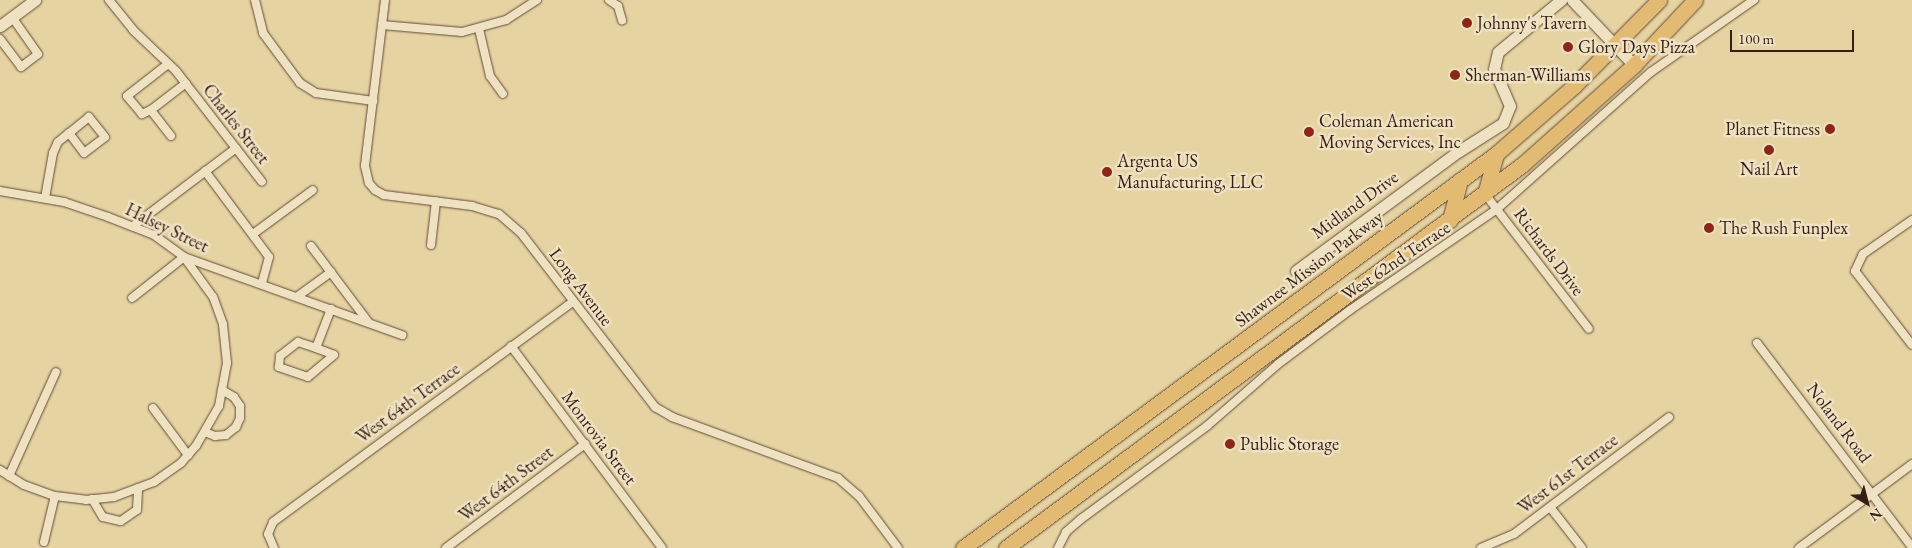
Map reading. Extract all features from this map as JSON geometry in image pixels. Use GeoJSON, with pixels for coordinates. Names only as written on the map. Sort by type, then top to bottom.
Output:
{"type":"FeatureCollection","features":[{"type":"Feature","properties":{"kind":"highway","name":"Shawnee Mission Parkway"},"geometry":{"type":"LineString","coordinates":[[963,548],[1496,154],[1544,115],[1616,48],[1659,0]]}},
{"type":"Feature","properties":{"kind":"highway"},"geometry":{"type":"LineString","coordinates":[[1006,548],[1485,194],[1553,140],[1634,65],[1696,0]]}},
{"type":"Feature","properties":{"kind":"highway"},"geometry":{"type":"LineString","coordinates":[[1485,194],[1496,154]]}},
{"type":"Feature","properties":{"kind":"highway"},"geometry":{"type":"LineString","coordinates":[[1450,220],[1460,180]]}},
{"type":"Feature","properties":{"kind":"highway"},"geometry":{"type":"LineString","coordinates":[[1158,434],[1157,419],[1167,398]]}},
{"type":"Feature","properties":{"kind":"highway"},"geometry":{"type":"LineString","coordinates":[[1125,459],[1135,438],[1141,416]]}},
{"type":"Feature","properties":{"kind":"street"},"geometry":{"type":"LineString","coordinates":[[0,26],[35,0]]}},
{"type":"Feature","properties":{"kind":"street","name":"Charles Street"},"geometry":{"type":"LineString","coordinates":[[109,0],[126,22],[186,84],[262,182]]}},
{"type":"Feature","properties":{"kind":"street"},"geometry":{"type":"LineString","coordinates":[[255,0],[258,22],[263,33],[300,84],[316,93],[373,101]]}},
{"type":"Feature","properties":{"kind":"street","name":"Long Avenue"},"geometry":{"type":"LineString","coordinates":[[385,0],[365,166],[369,183],[384,195],[486,208],[499,214],[521,233],[655,407],[672,417],[838,478],[859,496],[898,548]]}},
{"type":"Feature","properties":{"kind":"street"},"geometry":{"type":"LineString","coordinates":[[382,25],[453,32],[479,29],[506,20],[537,0]]}},
{"type":"Feature","properties":{"kind":"street"},"geometry":{"type":"LineString","coordinates":[[609,0],[618,6],[622,20]]}},
{"type":"Feature","properties":{"kind":"street","name":"Midland Drive"},"geometry":{"type":"LineString","coordinates":[[1296,271],[1459,151],[1503,124],[1510,106],[1494,68],[1498,52],[1561,0]]}},
{"type":"Feature","properties":{"kind":"street"},"geometry":{"type":"LineString","coordinates":[[1572,0],[1634,65]]}},
{"type":"Feature","properties":{"kind":"street","name":"West 62nd Terrace"},"geometry":{"type":"LineString","coordinates":[[1058,548],[1066,532],[1207,426],[1278,364],[1394,277],[1497,209],[1651,72],[1754,0]]}},
{"type":"Feature","properties":{"kind":"street"},"geometry":{"type":"LineString","coordinates":[[0,39],[21,67],[38,54],[12,17]]}},
{"type":"Feature","properties":{"kind":"street"},"geometry":{"type":"LineString","coordinates":[[479,29],[490,76],[503,94]]}},
{"type":"Feature","properties":{"kind":"street"},"geometry":{"type":"LineString","coordinates":[[168,64],[128,96],[142,114],[151,110],[171,136]]}},
{"type":"Feature","properties":{"kind":"street","name":"Charles Street"},"geometry":{"type":"LineString","coordinates":[[151,110],[186,84]]}},
{"type":"Feature","properties":{"kind":"street"},"geometry":{"type":"LineString","coordinates":[[45,198],[55,147],[68,133],[89,117],[104,137],[84,153],[68,133]]}},
{"type":"Feature","properties":{"kind":"street"},"geometry":{"type":"LineString","coordinates":[[133,226],[236,148]]}},
{"type":"Feature","properties":{"kind":"street"},"geometry":{"type":"LineString","coordinates":[[205,171],[254,234],[269,257],[262,284]]}},
{"type":"Feature","properties":{"kind":"street"},"geometry":{"type":"LineString","coordinates":[[254,234],[313,190]]}},
{"type":"Feature","properties":{"kind":"street","name":"Halsey Street"},"geometry":{"type":"LineString","coordinates":[[0,191],[45,198],[133,226],[154,235],[184,257],[298,296],[402,335]]}},
{"type":"Feature","properties":{"kind":"street","name":"Richards Drive"},"geometry":{"type":"LineString","coordinates":[[1485,194],[1589,329]]}},
{"type":"Feature","properties":{"kind":"street"},"geometry":{"type":"LineString","coordinates":[[431,245],[436,201]]}},
{"type":"Feature","properties":{"kind":"street"},"geometry":{"type":"LineString","coordinates":[[1912,220],[1863,254],[1855,270],[1912,345]]}},
{"type":"Feature","properties":{"kind":"street"},"geometry":{"type":"LineString","coordinates":[[311,246],[369,323]]}},
{"type":"Feature","properties":{"kind":"street"},"geometry":{"type":"LineString","coordinates":[[0,470],[33,489],[55,496],[92,499],[114,497],[138,488],[171,471],[188,455],[205,432],[219,406],[227,364],[223,324],[209,290],[184,257],[132,298]]}},
{"type":"Feature","properties":{"kind":"street"},"geometry":{"type":"LineString","coordinates":[[298,296],[331,272]]}},
{"type":"Feature","properties":{"kind":"street","name":"West 64th Terrace"},"geometry":{"type":"LineString","coordinates":[[274,548],[268,534],[273,522],[280,516],[573,302]]}},
{"type":"Feature","properties":{"kind":"street"},"geometry":{"type":"LineString","coordinates":[[316,348],[331,308]]}},
{"type":"Feature","properties":{"kind":"street"},"geometry":{"type":"LineString","coordinates":[[298,342],[316,348],[334,355],[308,377],[279,367],[280,356],[298,342]]}},
{"type":"Feature","properties":{"kind":"street","name":"Noland Road"},"geometry":{"type":"LineString","coordinates":[[1757,343],[1912,547]]}},
{"type":"Feature","properties":{"kind":"street","name":"Monrovia Street"},"geometry":{"type":"LineString","coordinates":[[511,346],[585,444],[658,546]]}},
{"type":"Feature","properties":{"kind":"street"},"geometry":{"type":"LineString","coordinates":[[10,476],[56,372]]}},
{"type":"Feature","properties":{"kind":"street"},"geometry":{"type":"LineString","coordinates":[[205,432],[215,436],[226,435],[236,427],[240,418],[240,406],[234,397],[222,390]]}},
{"type":"Feature","properties":{"kind":"street"},"geometry":{"type":"LineString","coordinates":[[153,408],[188,455]]}},
{"type":"Feature","properties":{"kind":"street","name":"West 61st Terrace"},"geometry":{"type":"LineString","coordinates":[[1481,548],[1514,534],[1669,417]]}},
{"type":"Feature","properties":{"kind":"street","name":"West 64th Street"},"geometry":{"type":"LineString","coordinates":[[446,548],[585,444]]}},
{"type":"Feature","properties":{"kind":"street"},"geometry":{"type":"LineString","coordinates":[[1799,548],[1912,464]]}},
{"type":"Feature","properties":{"kind":"street"},"geometry":{"type":"LineString","coordinates":[[92,499],[103,518],[121,521],[138,510],[138,488]]}},
{"type":"Feature","properties":{"kind":"street"},"geometry":{"type":"LineString","coordinates":[[44,542],[55,496]]}},
{"type":"Feature","properties":{"kind":"street"},"geometry":{"type":"LineString","coordinates":[[1550,507],[1582,548]]}},
{"type":"Feature","properties":{"kind":"place","name":"Johnny's Tavern"},"geometry":{"type":"Point","coordinates":[1467,23]}},
{"type":"Feature","properties":{"kind":"place","name":"Glory Days Pizza"},"geometry":{"type":"Point","coordinates":[1568,47]}},
{"type":"Feature","properties":{"kind":"place","name":"Sherman-Williams"},"geometry":{"type":"Point","coordinates":[1455,75]}},
{"type":"Feature","properties":{"kind":"place","name":"Planet Fitness"},"geometry":{"type":"Point","coordinates":[1830,129]}},
{"type":"Feature","properties":{"kind":"place","name":"Coleman American Moving Services, Inc"},"geometry":{"type":"Point","coordinates":[1309,132]}},
{"type":"Feature","properties":{"kind":"place","name":"Nail Art"},"geometry":{"type":"Point","coordinates":[1769,150]}},
{"type":"Feature","properties":{"kind":"place","name":"Argenta US Manufacturing, LLC"},"geometry":{"type":"Point","coordinates":[1107,172]}},
{"type":"Feature","properties":{"kind":"place","name":"The Rush Funplex"},"geometry":{"type":"Point","coordinates":[1709,228]}},
{"type":"Feature","properties":{"kind":"place","name":"Public Storage"},"geometry":{"type":"Point","coordinates":[1230,444]}}]}
